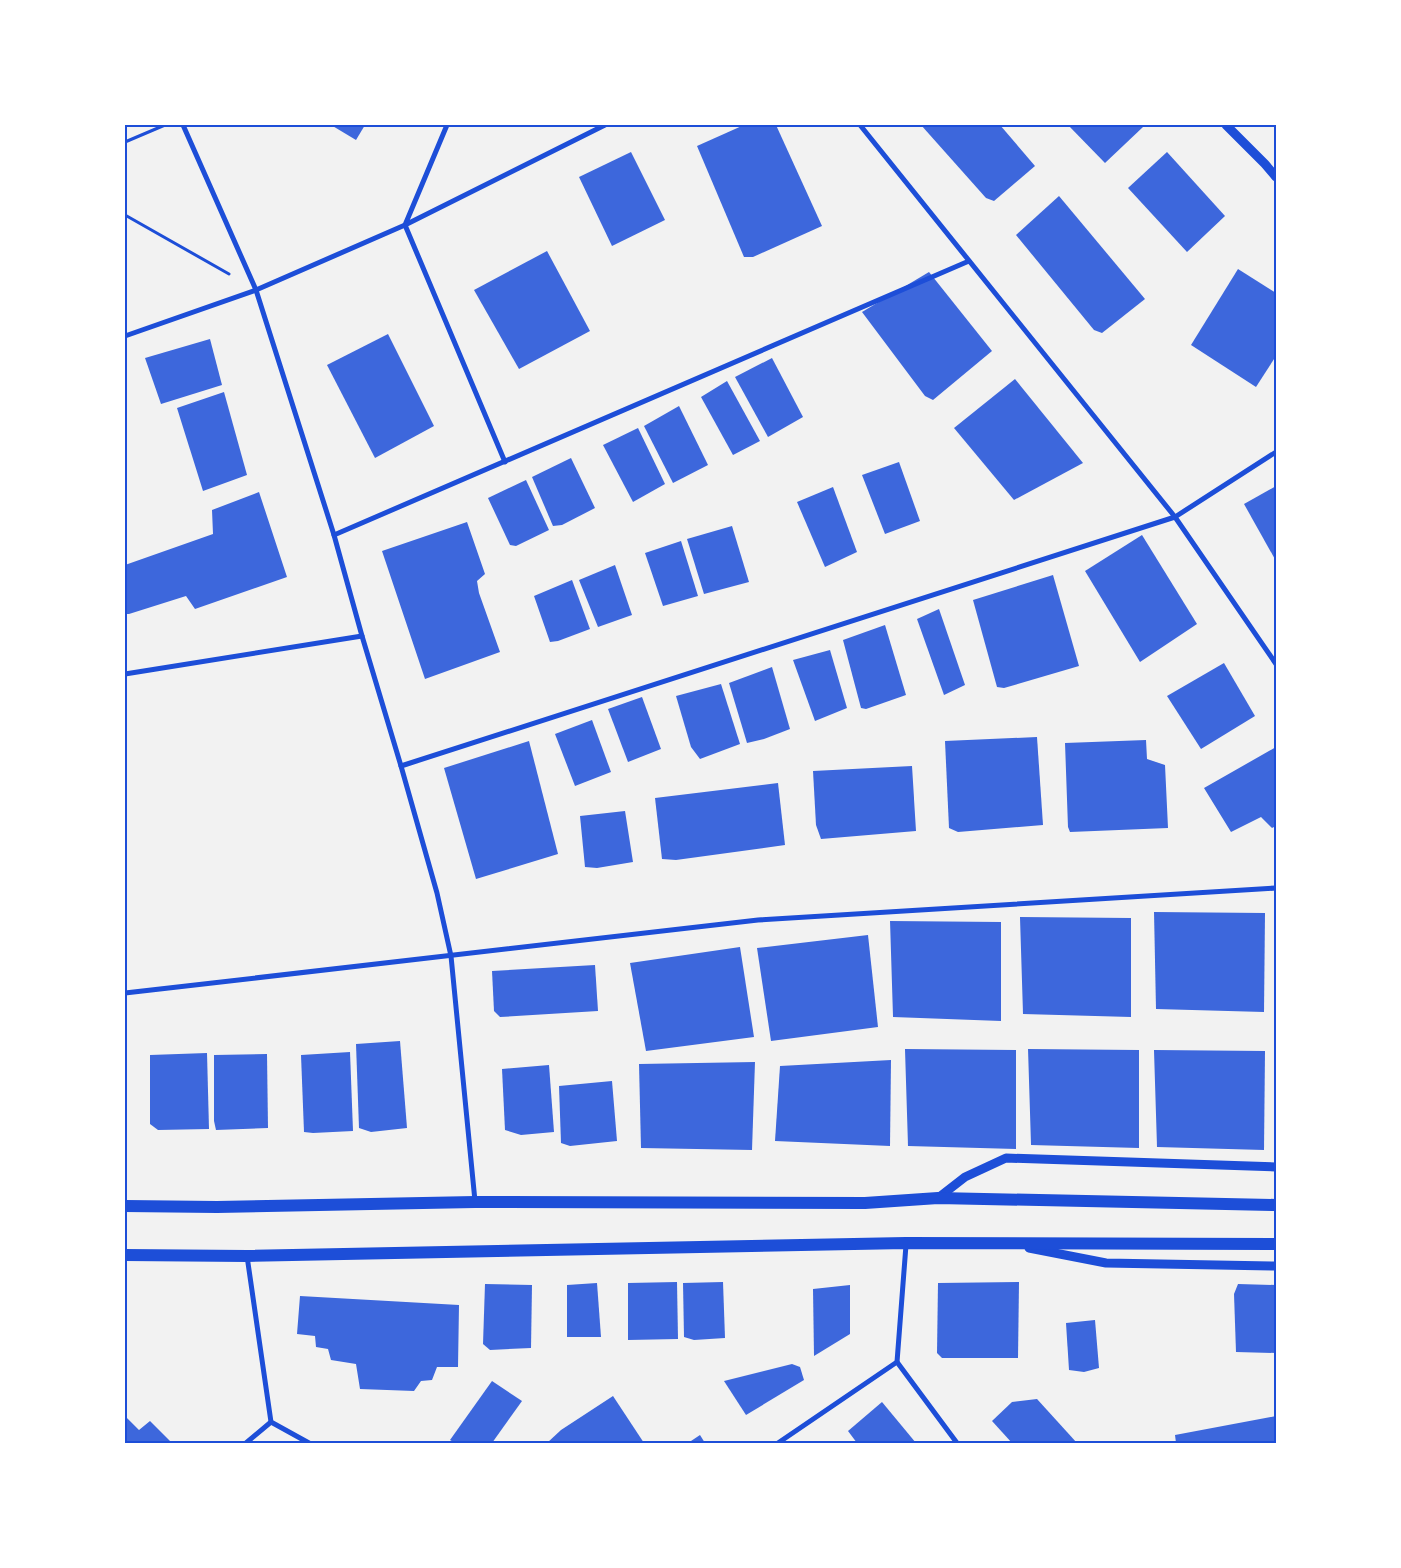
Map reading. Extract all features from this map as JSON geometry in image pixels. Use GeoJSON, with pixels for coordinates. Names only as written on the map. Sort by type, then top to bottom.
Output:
{"type":"FeatureCollection","features":[{"type":"Feature","properties":{"kind":"main road"},"geometry":{"type":"LineString","coordinates":[[125,1206],[217,1208],[475,1202],[866,1203],[938,1198],[1276,1205]]}},
{"type":"Feature","properties":{"kind":"main road"},"geometry":{"type":"LineString","coordinates":[[125,1255],[247,1256],[906,1243],[1276,1244]]}},
{"type":"Feature","properties":{"kind":"street"},"geometry":{"type":"LineString","coordinates":[[183,125],[256,290],[334,535],[437,893],[451,956],[475,1202]]}},
{"type":"Feature","properties":{"kind":"street"},"geometry":{"type":"LineString","coordinates":[[447,125],[405,225],[505,462]]}},
{"type":"Feature","properties":{"kind":"street"},"geometry":{"type":"LineString","coordinates":[[125,336],[256,290],[405,225],[605,125]]}},
{"type":"Feature","properties":{"kind":"street"},"geometry":{"type":"LineString","coordinates":[[860,125],[1175,517],[1276,664]]}},
{"type":"Feature","properties":{"kind":"street"},"geometry":{"type":"LineString","coordinates":[[1226,125],[1276,177]]}},
{"type":"Feature","properties":{"kind":"street"},"geometry":{"type":"LineString","coordinates":[[334,535],[969,261]]}},
{"type":"Feature","properties":{"kind":"street"},"geometry":{"type":"LineString","coordinates":[[401,766],[1175,517],[1276,452]]}},
{"type":"Feature","properties":{"kind":"street"},"geometry":{"type":"LineString","coordinates":[[125,674],[362,636]]}},
{"type":"Feature","properties":{"kind":"street"},"geometry":{"type":"LineString","coordinates":[[125,993],[758,920],[1276,888]]}},
{"type":"Feature","properties":{"kind":"street"},"geometry":{"type":"LineString","coordinates":[[938,1198],[965,1177],[1006,1158],[1276,1168]]}},
{"type":"Feature","properties":{"kind":"street"},"geometry":{"type":"LineString","coordinates":[[906,1243],[897,1362],[957,1443]]}},
{"type":"Feature","properties":{"kind":"street"},"geometry":{"type":"LineString","coordinates":[[1004,1243],[1106,1262],[1276,1266]]}},
{"type":"Feature","properties":{"kind":"street"},"geometry":{"type":"LineString","coordinates":[[247,1256],[271,1422]]}},
{"type":"Feature","properties":{"kind":"street"},"geometry":{"type":"LineString","coordinates":[[778,1443],[897,1362]]}},
{"type":"Feature","properties":{"kind":"street"},"geometry":{"type":"LineString","coordinates":[[246,1443],[271,1422]]}},
{"type":"Feature","properties":{"kind":"street"},"geometry":{"type":"LineString","coordinates":[[271,1422],[309,1443]]}},
{"type":"Feature","properties":{"kind":"path"},"geometry":{"type":"LineString","coordinates":[[125,142],[165,125]]}},
{"type":"Feature","properties":{"kind":"path"},"geometry":{"type":"LineString","coordinates":[[125,215],[256,290]]}},
{"type":"Feature","properties":{"kind":"building"},"geometry":{"type":"Polygon","coordinates":[[[331,125],[365,125],[356,140],[331,125]]]}},
{"type":"Feature","properties":{"kind":"building"},"geometry":{"type":"Polygon","coordinates":[[[744,125],[776,125],[822,226],[753,257],[744,257],[697,146],[744,125]]]}},
{"type":"Feature","properties":{"kind":"building"},"geometry":{"type":"Polygon","coordinates":[[[921,125],[1000,125],[1035,166],[994,201],[986,198],[921,125]]]}},
{"type":"Feature","properties":{"kind":"building"},"geometry":{"type":"Polygon","coordinates":[[[1068,125],[1141,125],[1143,127],[1105,163],[1068,125]]]}},
{"type":"Feature","properties":{"kind":"building"},"geometry":{"type":"Polygon","coordinates":[[[631,152],[665,220],[612,246],[579,177],[631,152]]]}},
{"type":"Feature","properties":{"kind":"building"},"geometry":{"type":"Polygon","coordinates":[[[1167,152],[1225,216],[1187,252],[1128,188],[1167,152]]]}},
{"type":"Feature","properties":{"kind":"building"},"geometry":{"type":"Polygon","coordinates":[[[1059,196],[1145,299],[1102,333],[1094,330],[1016,235],[1059,196]]]}},
{"type":"Feature","properties":{"kind":"building"},"geometry":{"type":"Polygon","coordinates":[[[547,251],[590,331],[519,369],[474,290],[547,251]]]}},
{"type":"Feature","properties":{"kind":"building"},"geometry":{"type":"Polygon","coordinates":[[[1238,269],[1276,293],[1276,356],[1256,387],[1191,345],[1238,269]]]}},
{"type":"Feature","properties":{"kind":"building"},"geometry":{"type":"Polygon","coordinates":[[[929,272],[992,351],[933,400],[925,396],[862,312],[929,272]]]}},
{"type":"Feature","properties":{"kind":"building"},"geometry":{"type":"Polygon","coordinates":[[[388,334],[434,426],[375,458],[327,365],[388,334]]]}},
{"type":"Feature","properties":{"kind":"building"},"geometry":{"type":"Polygon","coordinates":[[[210,339],[222,385],[161,404],[145,358],[210,339]]]}},
{"type":"Feature","properties":{"kind":"building"},"geometry":{"type":"Polygon","coordinates":[[[772,358],[803,417],[768,437],[735,377],[772,358]]]}},
{"type":"Feature","properties":{"kind":"building"},"geometry":{"type":"Polygon","coordinates":[[[1015,379],[1083,463],[1014,500],[954,428],[1015,379]]]}},
{"type":"Feature","properties":{"kind":"building"},"geometry":{"type":"Polygon","coordinates":[[[727,381],[760,441],[733,455],[701,397],[727,381]]]}},
{"type":"Feature","properties":{"kind":"building"},"geometry":{"type":"Polygon","coordinates":[[[224,392],[247,475],[203,491],[177,408],[224,392]]]}},
{"type":"Feature","properties":{"kind":"building"},"geometry":{"type":"Polygon","coordinates":[[[679,406],[708,465],[673,483],[644,426],[679,406]]]}},
{"type":"Feature","properties":{"kind":"building"},"geometry":{"type":"Polygon","coordinates":[[[638,428],[665,484],[633,502],[603,445],[638,428]]]}},
{"type":"Feature","properties":{"kind":"building"},"geometry":{"type":"Polygon","coordinates":[[[571,458],[595,508],[562,525],[553,526],[532,477],[571,458]]]}},
{"type":"Feature","properties":{"kind":"building"},"geometry":{"type":"Polygon","coordinates":[[[899,462],[920,521],[885,534],[862,475],[899,462]]]}},
{"type":"Feature","properties":{"kind":"building"},"geometry":{"type":"Polygon","coordinates":[[[526,480],[549,530],[516,546],[510,545],[488,498],[526,480]]]}},
{"type":"Feature","properties":{"kind":"building"},"geometry":{"type":"Polygon","coordinates":[[[1276,486],[1276,561],[1244,504],[1276,486]]]}},
{"type":"Feature","properties":{"kind":"building"},"geometry":{"type":"Polygon","coordinates":[[[833,487],[857,552],[825,567],[797,502],[833,487]]]}},
{"type":"Feature","properties":{"kind":"building"},"geometry":{"type":"Polygon","coordinates":[[[259,492],[287,577],[195,609],[186,596],[125,614],[125,565],[213,534],[212,510],[259,492]]]}},
{"type":"Feature","properties":{"kind":"building"},"geometry":{"type":"Polygon","coordinates":[[[467,522],[485,574],[477,581],[479,593],[500,652],[425,679],[382,551],[467,522]]]}},
{"type":"Feature","properties":{"kind":"building"},"geometry":{"type":"Polygon","coordinates":[[[732,526],[749,582],[704,594],[687,539],[732,526]]]}},
{"type":"Feature","properties":{"kind":"building"},"geometry":{"type":"Polygon","coordinates":[[[1142,535],[1197,624],[1140,662],[1085,571],[1142,535]]]}},
{"type":"Feature","properties":{"kind":"building"},"geometry":{"type":"Polygon","coordinates":[[[681,541],[698,596],[663,606],[645,553],[681,541]]]}},
{"type":"Feature","properties":{"kind":"building"},"geometry":{"type":"Polygon","coordinates":[[[615,565],[632,615],[598,627],[579,580],[615,565]]]}},
{"type":"Feature","properties":{"kind":"building"},"geometry":{"type":"Polygon","coordinates":[[[1053,575],[1079,666],[1004,688],[997,687],[973,600],[1053,575]]]}},
{"type":"Feature","properties":{"kind":"building"},"geometry":{"type":"Polygon","coordinates":[[[572,580],[590,629],[558,641],[550,642],[534,596],[572,580]]]}},
{"type":"Feature","properties":{"kind":"building"},"geometry":{"type":"Polygon","coordinates":[[[939,609],[965,685],[944,695],[917,619],[939,609]]]}},
{"type":"Feature","properties":{"kind":"building"},"geometry":{"type":"Polygon","coordinates":[[[885,625],[906,695],[866,709],[861,708],[843,640],[885,625]]]}},
{"type":"Feature","properties":{"kind":"building"},"geometry":{"type":"Polygon","coordinates":[[[830,650],[847,708],[815,721],[793,660],[830,650]]]}},
{"type":"Feature","properties":{"kind":"building"},"geometry":{"type":"Polygon","coordinates":[[[1224,663],[1255,716],[1201,749],[1167,696],[1224,663]]]}},
{"type":"Feature","properties":{"kind":"building"},"geometry":{"type":"Polygon","coordinates":[[[772,667],[790,729],[747,743],[729,683],[772,667]]]}},
{"type":"Feature","properties":{"kind":"building"},"geometry":{"type":"Polygon","coordinates":[[[721,684],[740,744],[700,759],[691,747],[676,696],[721,684]]]}},
{"type":"Feature","properties":{"kind":"building"},"geometry":{"type":"Polygon","coordinates":[[[642,697],[661,749],[628,762],[608,709],[642,697]]]}},
{"type":"Feature","properties":{"kind":"building"},"geometry":{"type":"Polygon","coordinates":[[[592,720],[611,772],[575,786],[555,734],[592,720]]]}},
{"type":"Feature","properties":{"kind":"building"},"geometry":{"type":"Polygon","coordinates":[[[1037,737],[1043,825],[958,832],[949,828],[945,741],[1037,737]]]}},
{"type":"Feature","properties":{"kind":"building"},"geometry":{"type":"Polygon","coordinates":[[[1146,740],[1147,759],[1165,765],[1168,828],[1070,832],[1068,827],[1065,743],[1146,740]]]}},
{"type":"Feature","properties":{"kind":"building"},"geometry":{"type":"Polygon","coordinates":[[[529,741],[558,854],[476,879],[444,768],[529,741]]]}},
{"type":"Feature","properties":{"kind":"building"},"geometry":{"type":"Polygon","coordinates":[[[1276,747],[1276,826],[1272,828],[1261,817],[1231,832],[1204,788],[1276,747]]]}},
{"type":"Feature","properties":{"kind":"building"},"geometry":{"type":"Polygon","coordinates":[[[912,766],[916,831],[821,839],[816,825],[813,771],[912,766]]]}},
{"type":"Feature","properties":{"kind":"building"},"geometry":{"type":"Polygon","coordinates":[[[778,783],[785,845],[676,860],[662,859],[655,798],[778,783]]]}},
{"type":"Feature","properties":{"kind":"building"},"geometry":{"type":"Polygon","coordinates":[[[625,811],[633,862],[597,868],[585,867],[580,816],[625,811]]]}},
{"type":"Feature","properties":{"kind":"building"},"geometry":{"type":"Polygon","coordinates":[[[1154,912],[1265,913],[1264,1012],[1156,1009],[1154,912]]]}},
{"type":"Feature","properties":{"kind":"building"},"geometry":{"type":"Polygon","coordinates":[[[1020,917],[1131,918],[1131,1017],[1023,1014],[1020,917]]]}},
{"type":"Feature","properties":{"kind":"building"},"geometry":{"type":"Polygon","coordinates":[[[890,921],[1001,922],[1001,1021],[893,1017],[890,921]]]}},
{"type":"Feature","properties":{"kind":"building"},"geometry":{"type":"Polygon","coordinates":[[[868,935],[878,1027],[771,1041],[757,948],[868,935]]]}},
{"type":"Feature","properties":{"kind":"building"},"geometry":{"type":"Polygon","coordinates":[[[740,947],[754,1037],[646,1051],[630,963],[740,947]]]}},
{"type":"Feature","properties":{"kind":"building"},"geometry":{"type":"Polygon","coordinates":[[[595,965],[598,1011],[500,1017],[494,1011],[492,971],[595,965]]]}},
{"type":"Feature","properties":{"kind":"building"},"geometry":{"type":"Polygon","coordinates":[[[400,1041],[407,1128],[371,1132],[359,1128],[356,1044],[400,1041]]]}},
{"type":"Feature","properties":{"kind":"building"},"geometry":{"type":"Polygon","coordinates":[[[905,1049],[1016,1050],[1016,1149],[908,1146],[905,1049]]]}},
{"type":"Feature","properties":{"kind":"building"},"geometry":{"type":"Polygon","coordinates":[[[1028,1049],[1139,1050],[1139,1148],[1031,1145],[1028,1049]]]}},
{"type":"Feature","properties":{"kind":"building"},"geometry":{"type":"Polygon","coordinates":[[[1154,1050],[1265,1051],[1264,1150],[1157,1147],[1154,1050]]]}},
{"type":"Feature","properties":{"kind":"building"},"geometry":{"type":"Polygon","coordinates":[[[350,1052],[353,1131],[304,1132],[301,1055],[350,1052]]]}},
{"type":"Feature","properties":{"kind":"building"},"geometry":{"type":"Polygon","coordinates":[[[207,1053],[209,1129],[158,1130],[150,1124],[150,1055],[207,1053]]]}},
{"type":"Feature","properties":{"kind":"building"},"geometry":{"type":"Polygon","coordinates":[[[267,1054],[268,1128],[216,1130],[214,1121],[214,1055],[267,1054]]]}},
{"type":"Feature","properties":{"kind":"building"},"geometry":{"type":"Polygon","coordinates":[[[891,1060],[890,1146],[775,1141],[780,1066],[891,1060]]]}},
{"type":"Feature","properties":{"kind":"building"},"geometry":{"type":"Polygon","coordinates":[[[755,1062],[752,1150],[641,1148],[639,1064],[755,1062]]]}},
{"type":"Feature","properties":{"kind":"building"},"geometry":{"type":"Polygon","coordinates":[[[549,1065],[554,1132],[521,1135],[505,1130],[502,1069],[549,1065]]]}},
{"type":"Feature","properties":{"kind":"building"},"geometry":{"type":"Polygon","coordinates":[[[612,1081],[617,1141],[570,1146],[561,1143],[559,1086],[612,1081]]]}},
{"type":"Feature","properties":{"kind":"building"},"geometry":{"type":"Polygon","coordinates":[[[677,1282],[678,1339],[628,1340],[628,1283],[677,1282]]]}},
{"type":"Feature","properties":{"kind":"building"},"geometry":{"type":"Polygon","coordinates":[[[723,1282],[725,1338],[694,1340],[684,1337],[683,1283],[723,1282]]]}},
{"type":"Feature","properties":{"kind":"building"},"geometry":{"type":"Polygon","coordinates":[[[1019,1282],[1018,1358],[942,1358],[937,1353],[938,1283],[1019,1282]]]}},
{"type":"Feature","properties":{"kind":"building"},"geometry":{"type":"Polygon","coordinates":[[[597,1283],[601,1337],[567,1337],[567,1285],[597,1283]]]}},
{"type":"Feature","properties":{"kind":"building"},"geometry":{"type":"Polygon","coordinates":[[[485,1284],[532,1285],[531,1348],[490,1350],[483,1344],[485,1284]]]}},
{"type":"Feature","properties":{"kind":"building"},"geometry":{"type":"Polygon","coordinates":[[[1238,1284],[1276,1285],[1276,1353],[1236,1352],[1234,1294],[1238,1284]]]}},
{"type":"Feature","properties":{"kind":"building"},"geometry":{"type":"Polygon","coordinates":[[[850,1285],[850,1334],[814,1356],[813,1289],[850,1285]]]}},
{"type":"Feature","properties":{"kind":"building"},"geometry":{"type":"Polygon","coordinates":[[[300,1296],[459,1305],[458,1367],[437,1367],[432,1380],[421,1381],[414,1391],[360,1389],[356,1364],[331,1360],[328,1349],[316,1347],[315,1336],[297,1334],[300,1296]]]}},
{"type":"Feature","properties":{"kind":"building"},"geometry":{"type":"Polygon","coordinates":[[[1095,1320],[1099,1368],[1084,1372],[1069,1370],[1066,1323],[1095,1320]]]}},
{"type":"Feature","properties":{"kind":"building"},"geometry":{"type":"Polygon","coordinates":[[[792,1364],[800,1367],[804,1380],[746,1415],[724,1381],[792,1364]]]}},
{"type":"Feature","properties":{"kind":"building"},"geometry":{"type":"Polygon","coordinates":[[[492,1381],[522,1401],[492,1443],[455,1443],[450,1440],[492,1381]]]}},
{"type":"Feature","properties":{"kind":"building"},"geometry":{"type":"Polygon","coordinates":[[[613,1396],[644,1443],[547,1443],[561,1430],[613,1396]]]}},
{"type":"Feature","properties":{"kind":"building"},"geometry":{"type":"Polygon","coordinates":[[[1037,1399],[1077,1443],[1012,1443],[992,1421],[1012,1402],[1037,1399]]]}},
{"type":"Feature","properties":{"kind":"building"},"geometry":{"type":"Polygon","coordinates":[[[882,1402],[916,1443],[857,1443],[848,1431],[882,1402]]]}},
{"type":"Feature","properties":{"kind":"building"},"geometry":{"type":"Polygon","coordinates":[[[125,1416],[139,1430],[150,1421],[170,1441],[167,1443],[125,1443],[125,1416]]]}},
{"type":"Feature","properties":{"kind":"building"},"geometry":{"type":"Polygon","coordinates":[[[1276,1416],[1276,1443],[1176,1443],[1175,1435],[1276,1416]]]}},
{"type":"Feature","properties":{"kind":"building"},"geometry":{"type":"Polygon","coordinates":[[[700,1435],[705,1443],[688,1443],[700,1435]]]}}]}
